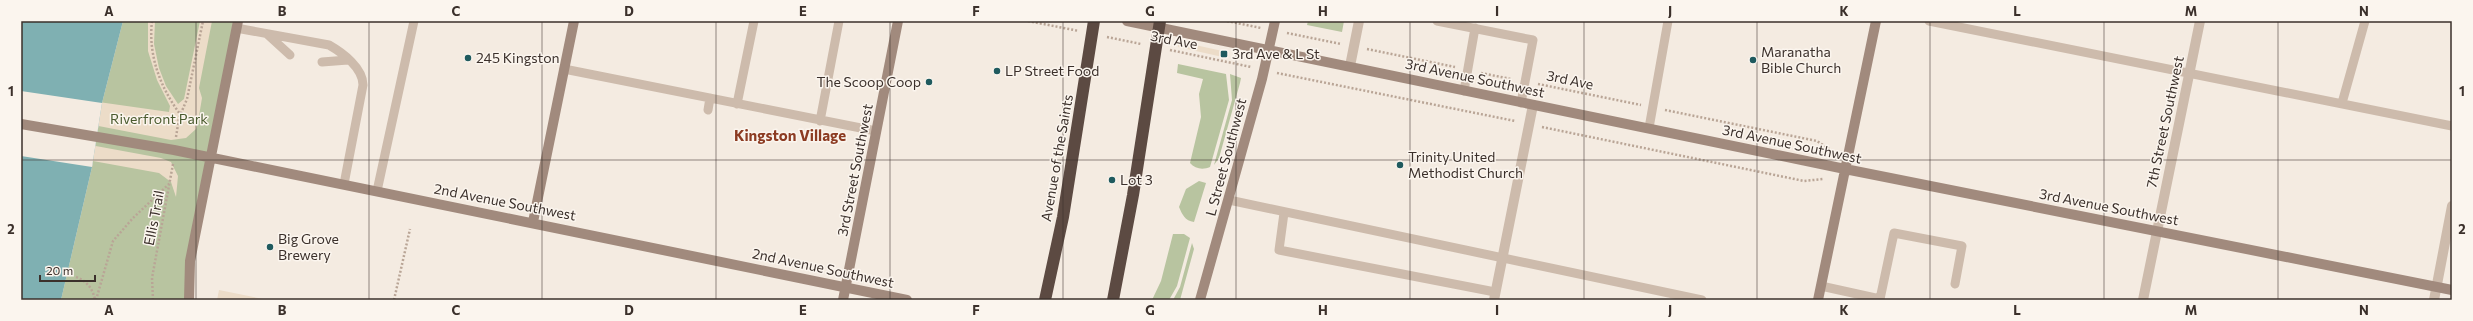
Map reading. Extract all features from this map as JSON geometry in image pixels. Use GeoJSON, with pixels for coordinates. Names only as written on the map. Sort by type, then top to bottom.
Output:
{"type":"FeatureCollection","features":[{"type":"Feature","properties":{"kind":"highway","name":"Avenue of the Saints"},"geometry":{"type":"LineString","coordinates":[[1045,300],[1063,216],[1094,21]]}},
{"type":"Feature","properties":{"kind":"highway"},"geometry":{"type":"LineString","coordinates":[[1113,300],[1133,195],[1160,21]]}},
{"type":"Feature","properties":{"kind":"main road"},"geometry":{"type":"LineString","coordinates":[[533,222],[574,21]]}},
{"type":"Feature","properties":{"kind":"main road","name":"3rd Street Southwest"},"geometry":{"type":"LineString","coordinates":[[843,300],[898,21]]}},
{"type":"Feature","properties":{"kind":"main road","name":"3rd Avenue Southwest"},"geometry":{"type":"LineString","coordinates":[[1127,21],[1845,169],[2452,290]]}},
{"type":"Feature","properties":{"kind":"main road","name":"L Street Southwest"},"geometry":{"type":"LineString","coordinates":[[1200,300],[1229,200],[1269,50],[1274,21]]}},
{"type":"Feature","properties":{"kind":"main road"},"geometry":{"type":"LineString","coordinates":[[1818,300],[1876,21]]}},
{"type":"Feature","properties":{"kind":"main road"},"geometry":{"type":"LineString","coordinates":[[189,300],[190,261],[212,158],[237,25]]}},
{"type":"Feature","properties":{"kind":"main road","name":"2nd Avenue Southwest"},"geometry":{"type":"LineString","coordinates":[[21,124],[97,135],[344,184],[907,300]]}},
{"type":"Feature","properties":{"kind":"street"},"geometry":{"type":"LineString","coordinates":[[1350,66],[1359,21]]}},
{"type":"Feature","properties":{"kind":"street","name":"7th Street Southwest"},"geometry":{"type":"LineString","coordinates":[[2143,300],[2200,21]]}},
{"type":"Feature","properties":{"kind":"street"},"geometry":{"type":"LineString","coordinates":[[1495,296],[1532,105]]}},
{"type":"Feature","properties":{"kind":"street"},"geometry":{"type":"LineString","coordinates":[[2434,300],[2452,206]]}},
{"type":"Feature","properties":{"kind":"lane"},"geometry":{"type":"LineString","coordinates":[[378,191],[414,21]]}},
{"type":"Feature","properties":{"kind":"lane"},"geometry":{"type":"LineString","coordinates":[[737,104],[754,21]]}},
{"type":"Feature","properties":{"kind":"lane"},"geometry":{"type":"LineString","coordinates":[[820,121],[839,21]]}},
{"type":"Feature","properties":{"kind":"lane"},"geometry":{"type":"LineString","coordinates":[[1437,21],[1533,40],[1521,103]]}},
{"type":"Feature","properties":{"kind":"lane"},"geometry":{"type":"LineString","coordinates":[[1649,128],[1668,21]]}},
{"type":"Feature","properties":{"kind":"lane"},"geometry":{"type":"LineString","coordinates":[[1929,21],[2452,126]]}},
{"type":"Feature","properties":{"kind":"lane"},"geometry":{"type":"LineString","coordinates":[[2342,103],[2365,21]]}},
{"type":"Feature","properties":{"kind":"lane"},"geometry":{"type":"LineString","coordinates":[[237,25],[267,34],[329,45],[348,60],[361,74],[363,85],[344,184]]}},
{"type":"Feature","properties":{"kind":"lane"},"geometry":{"type":"LineString","coordinates":[[1464,91],[1475,28]]}},
{"type":"Feature","properties":{"kind":"lane"},"geometry":{"type":"LineString","coordinates":[[267,34],[290,55]]}},
{"type":"Feature","properties":{"kind":"lane"},"geometry":{"type":"LineString","coordinates":[[322,62],[348,60]]}},
{"type":"Feature","properties":{"kind":"lane"},"geometry":{"type":"LineString","coordinates":[[564,69],[876,131]]}},
{"type":"Feature","properties":{"kind":"lane"},"geometry":{"type":"LineString","coordinates":[[708,110],[710,98]]}},
{"type":"Feature","properties":{"kind":"lane"},"geometry":{"type":"LineString","coordinates":[[1229,200],[1284,213],[1702,300]]}},
{"type":"Feature","properties":{"kind":"lane"},"geometry":{"type":"LineString","coordinates":[[1284,213],[1279,250],[1495,296]]}},
{"type":"Feature","properties":{"kind":"lane"},"geometry":{"type":"LineString","coordinates":[[1821,286],[1880,299],[1894,234],[1962,246],[1955,284]]}},
{"type":"Feature","properties":{"kind":"path"},"geometry":{"type":"LineString","coordinates":[[152,21],[150,33],[154,59],[162,85],[180,114]]}},
{"type":"Feature","properties":{"kind":"path"},"geometry":{"type":"LineString","coordinates":[[176,140],[180,114],[187,99],[203,21]]}},
{"type":"Feature","properties":{"kind":"path"},"geometry":{"type":"LineString","coordinates":[[1028,21],[1082,32]]}},
{"type":"Feature","properties":{"kind":"path"},"geometry":{"type":"LineString","coordinates":[[1227,21],[1243,24]]}},
{"type":"Feature","properties":{"kind":"path","name":"3rd Ave"},"geometry":{"type":"LineString","coordinates":[[1105,36],[1144,44]]}},
{"type":"Feature","properties":{"kind":"path","name":"3rd Ave"},"geometry":{"type":"LineString","coordinates":[[1310,38],[1817,141],[1825,145]]}},
{"type":"Feature","properties":{"kind":"path","name":"3rd Ave"},"geometry":{"type":"LineString","coordinates":[[1168,49],[1223,60]]}},
{"type":"Feature","properties":{"kind":"path"},"geometry":{"type":"LineString","coordinates":[[1290,76],[1804,181]]}},
{"type":"Feature","properties":{"kind":"path","name":"Ellis Trail"},"geometry":{"type":"LineString","coordinates":[[153,300],[152,278],[171,182],[173,164]]}},
{"type":"Feature","properties":{"kind":"path"},"geometry":{"type":"LineString","coordinates":[[96,300],[113,241],[133,218],[171,182]]}},
{"type":"Feature","properties":{"kind":"path"},"geometry":{"type":"LineString","coordinates":[[394,300],[410,229]]}},
{"type":"Feature","properties":{"kind":"path"},"geometry":{"type":"LineString","coordinates":[[76,277],[88,284],[93,291],[96,300]]}},
{"type":"Feature","properties":{"kind":"green space","name":"Riverfront Park"},"geometry":{"type":"Polygon","coordinates":[[[123,21],[238,21],[206,188],[189,300],[61,300],[92,167],[102,103],[123,21]]]}},
{"type":"Feature","properties":{"kind":"green space"},"geometry":{"type":"Polygon","coordinates":[[[1308,21],[1344,21],[1342,32],[1307,25],[1308,21]]]}},
{"type":"Feature","properties":{"kind":"green space"},"geometry":{"type":"Polygon","coordinates":[[[1178,64],[1226,74],[1229,100],[1210,167],[1207,168],[1197,168],[1190,163],[1201,117],[1199,94],[1203,79],[1177,73],[1178,64]]]}},
{"type":"Feature","properties":{"kind":"green space"},"geometry":{"type":"Polygon","coordinates":[[[1230,74],[1241,78],[1219,158],[1214,165],[1232,100],[1230,74]]]}},
{"type":"Feature","properties":{"kind":"green space"},"geometry":{"type":"Polygon","coordinates":[[[1199,181],[1206,183],[1194,222],[1186,219],[1179,207],[1186,189],[1199,181]]]}},
{"type":"Feature","properties":{"kind":"green space"},"geometry":{"type":"Polygon","coordinates":[[[1173,234],[1184,234],[1190,238],[1177,286],[1169,300],[1152,300],[1161,281],[1173,234]]]}},
{"type":"Feature","properties":{"kind":"green space"},"geometry":{"type":"Polygon","coordinates":[[[1192,243],[1194,249],[1180,300],[1173,300],[1180,287],[1192,243]]]}},
{"type":"Feature","properties":{"kind":"shaded area"},"geometry":{"type":"Polygon","coordinates":[[[148,21],[155,21],[154,44],[159,68],[166,86],[178,104],[184,99],[200,21],[212,21],[199,88],[202,98],[198,122],[196,129],[186,138],[171,140],[83,123],[21,91],[169,112],[170,106],[157,80],[148,51],[148,21]]]}},
{"type":"Feature","properties":{"kind":"shaded area"},"geometry":{"type":"Polygon","coordinates":[[[1186,43],[1227,52],[1229,56],[1227,58],[1178,47],[1178,45],[1186,43]]]}},
{"type":"Feature","properties":{"kind":"shaded area"},"geometry":{"type":"Polygon","coordinates":[[[74,142],[161,158],[171,162],[178,176],[176,197],[171,182],[159,173],[93,161],[92,167],[21,150],[74,142]]]}},
{"type":"Feature","properties":{"kind":"shaded area"},"geometry":{"type":"Polygon","coordinates":[[[219,290],[224,291],[268,300],[217,300],[219,290]]]}},
{"type":"Feature","properties":{"kind":"water"},"geometry":{"type":"Polygon","coordinates":[[[21,21],[123,21],[102,103],[92,167],[61,300],[21,300],[21,21]]]}},
{"type":"Feature","properties":{"kind":"pier"},"geometry":{"type":"Polygon","coordinates":[[[21,91],[102,103],[92,167],[21,156],[21,91]]]}},
{"type":"Feature","properties":{"kind":"place","name":"3rd Ave & L St"},"geometry":{"type":"Point","coordinates":[1224,54]}},
{"type":"Feature","properties":{"kind":"place","name":"245 Kingston"},"geometry":{"type":"Point","coordinates":[468,58]}},
{"type":"Feature","properties":{"kind":"place","name":"Maranatha Bible Church"},"geometry":{"type":"Point","coordinates":[1753,60]}},
{"type":"Feature","properties":{"kind":"place","name":"LP Street Food"},"geometry":{"type":"Point","coordinates":[997,71]}},
{"type":"Feature","properties":{"kind":"place","name":"The Scoop Coop"},"geometry":{"type":"Point","coordinates":[929,82]}},
{"type":"Feature","properties":{"kind":"place","name":"Trinity United Methodist Church"},"geometry":{"type":"Point","coordinates":[1400,165]}},
{"type":"Feature","properties":{"kind":"place","name":"Lot 3"},"geometry":{"type":"Point","coordinates":[1112,180]}},
{"type":"Feature","properties":{"kind":"place","name":"Big Grove Brewery"},"geometry":{"type":"Point","coordinates":[270,247]}},
{"type":"Feature","properties":{"kind":"district","name":"Kingston Village"},"geometry":{"type":"Point","coordinates":[790,136]}}]}
